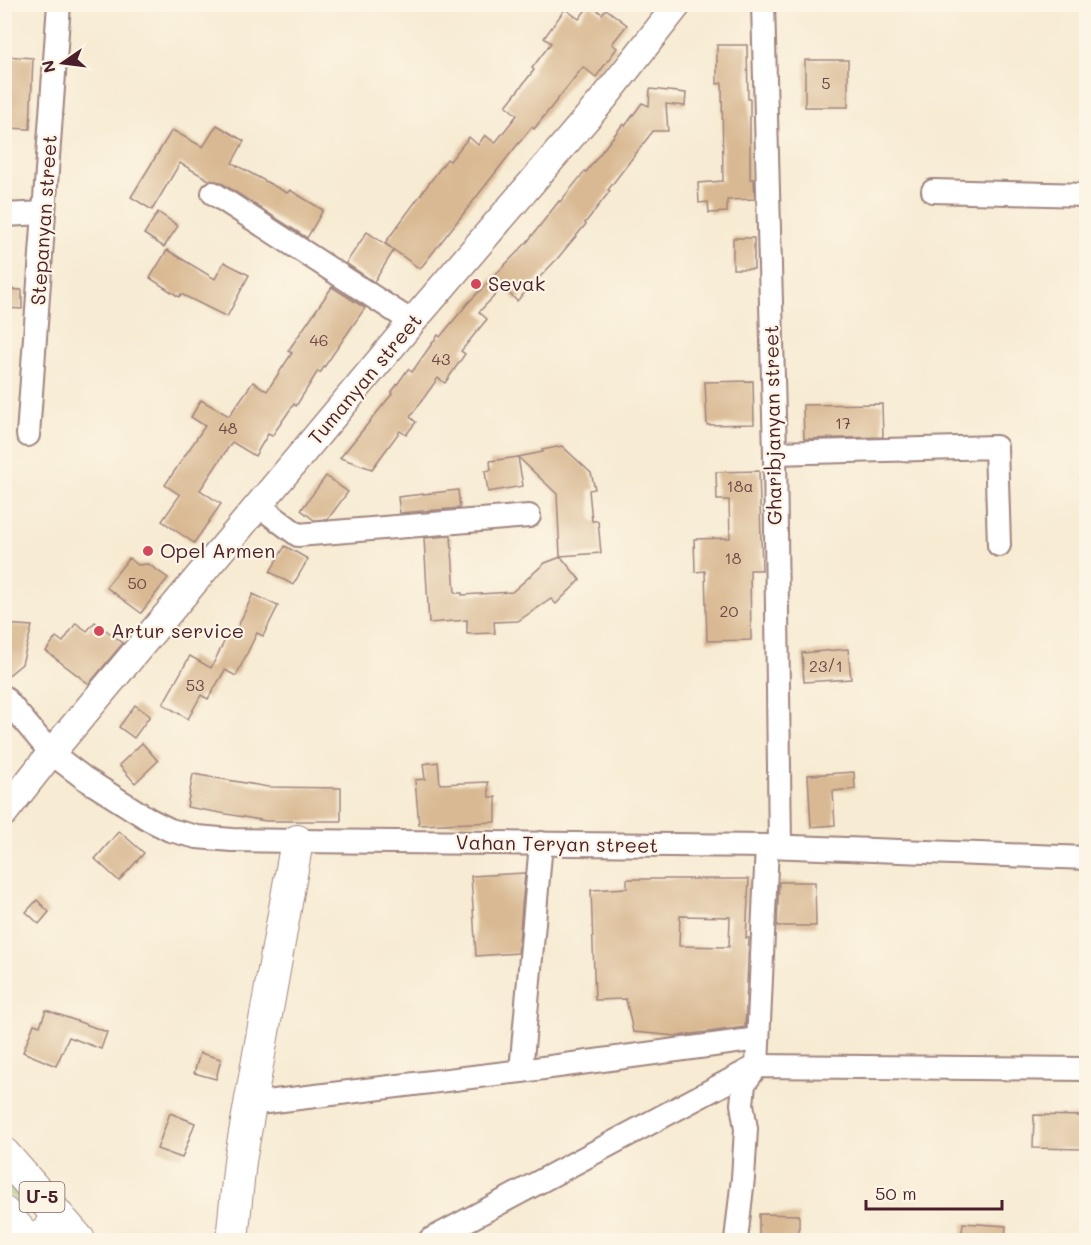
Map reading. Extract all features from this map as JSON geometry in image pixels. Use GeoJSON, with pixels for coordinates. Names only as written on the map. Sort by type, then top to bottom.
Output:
{"type":"FeatureCollection","features":[{"type":"Feature","properties":{"kind":"highway"},"geometry":{"type":"LineString","coordinates":[[232,1240],[240,1161],[297,841]]}},
{"type":"Feature","properties":{"kind":"highway","name":"Մ-5"},"geometry":{"type":"LineString","coordinates":[[4,1154],[79,1240]]}},
{"type":"Feature","properties":{"kind":"highway"},"geometry":{"type":"LineString","coordinates":[[27,1239],[38,1238],[47,1233],[53,1223],[54,1211]]}},
{"type":"Feature","properties":{"kind":"highway","name":"Մ-5"},"geometry":{"type":"LineString","coordinates":[[4,1213],[27,1239]]}},
{"type":"Feature","properties":{"kind":"main road","name":"Tumanyan street"},"geometry":{"type":"LineString","coordinates":[[4,813],[51,753],[412,322],[597,106],[678,4]]}},
{"type":"Feature","properties":{"kind":"street","name":"Stepanyan street"},"geometry":{"type":"LineString","coordinates":[[28,435],[59,4]]}},
{"type":"Feature","properties":{"kind":"street","name":"Gharibjanyan street"},"geometry":{"type":"LineString","coordinates":[[757,1066],[774,846],[775,453],[763,4]]}},
{"type":"Feature","properties":{"kind":"street"},"geometry":{"type":"LineString","coordinates":[[933,191],[1086,195]]}},
{"type":"Feature","properties":{"kind":"street"},"geometry":{"type":"LineString","coordinates":[[213,193],[412,322]]}},
{"type":"Feature","properties":{"kind":"street"},"geometry":{"type":"LineString","coordinates":[[4,215],[44,213]]}},
{"type":"Feature","properties":{"kind":"street"},"geometry":{"type":"LineString","coordinates":[[775,453],[996,447],[999,545]]}},
{"type":"Feature","properties":{"kind":"street"},"geometry":{"type":"LineString","coordinates":[[259,506],[298,535],[529,516]]}},
{"type":"Feature","properties":{"kind":"street","name":"Vahan Teryan street"},"geometry":{"type":"LineString","coordinates":[[4,697],[51,753],[84,778],[150,820],[170,830],[197,837],[232,840],[774,846],[1086,858]]}},
{"type":"Feature","properties":{"kind":"street"},"geometry":{"type":"LineString","coordinates":[[521,1071],[541,843]]}},
{"type":"Feature","properties":{"kind":"street"},"geometry":{"type":"LineString","coordinates":[[250,1104],[758,1039]]}},
{"type":"Feature","properties":{"kind":"street"},"geometry":{"type":"LineString","coordinates":[[736,1240],[746,1129],[742,1104],[744,1084],[757,1066]]}},
{"type":"Feature","properties":{"kind":"street"},"geometry":{"type":"LineString","coordinates":[[430,1240],[757,1066],[1086,1069]]}},
{"type":"Feature","properties":{"kind":"green space"},"geometry":{"type":"Polygon","coordinates":[[[4,1165],[38,1204],[27,1214],[5,1188],[4,1165]]]}},
{"type":"Feature","properties":{"kind":"building"},"geometry":{"type":"Polygon","coordinates":[[[590,4],[602,14],[606,9],[627,25],[612,44],[617,48],[596,77],[583,67],[534,129],[532,127],[514,149],[420,269],[385,243],[447,159],[450,161],[469,137],[478,145],[485,135],[495,143],[517,115],[506,106],[534,70],[532,68],[551,43],[544,38],[565,9],[579,19],[590,4]]]}},
{"type":"Feature","properties":{"kind":"building"},"geometry":{"type":"Polygon","coordinates":[[[717,45],[747,45],[750,179],[754,179],[755,199],[727,200],[727,212],[709,213],[708,202],[699,203],[698,183],[723,181],[722,83],[717,84],[717,45]]]}},
{"type":"Feature","properties":{"kind":"building"},"geometry":{"type":"Polygon","coordinates":[[[4,56],[33,58],[30,129],[4,128],[4,56]]]}},
{"type":"Feature","properties":{"kind":"building"},"geometry":{"type":"Polygon","coordinates":[[[805,60],[848,60],[848,107],[805,107],[805,60]]]}},
{"type":"Feature","properties":{"kind":"building"},"geometry":{"type":"Polygon","coordinates":[[[650,89],[686,93],[685,106],[666,104],[668,131],[653,131],[608,190],[610,191],[586,224],[517,301],[503,287],[479,312],[487,319],[461,351],[465,354],[445,383],[438,378],[410,417],[416,422],[406,435],[400,431],[372,469],[340,458],[392,394],[408,369],[412,372],[438,335],[440,337],[468,303],[528,241],[623,124],[625,126],[642,103],[649,106],[650,89]]]}},
{"type":"Feature","properties":{"kind":"building"},"geometry":{"type":"Polygon","coordinates":[[[217,125],[244,141],[232,163],[287,193],[290,190],[323,210],[307,238],[220,182],[209,180],[180,163],[152,210],[131,197],[172,130],[203,147],[217,125]]]}},
{"type":"Feature","properties":{"kind":"building"},"geometry":{"type":"Polygon","coordinates":[[[158,212],[178,226],[164,247],[144,234],[158,212]]]}},
{"type":"Feature","properties":{"kind":"building"},"geometry":{"type":"Polygon","coordinates":[[[367,232],[394,250],[374,282],[346,263],[367,232]]]}},
{"type":"Feature","properties":{"kind":"building"},"geometry":{"type":"Polygon","coordinates":[[[733,238],[754,238],[754,269],[733,269],[733,238]]]}},
{"type":"Feature","properties":{"kind":"building"},"geometry":{"type":"Polygon","coordinates":[[[167,250],[215,279],[224,262],[249,275],[227,317],[181,294],[179,297],[150,278],[167,250]]]}},
{"type":"Feature","properties":{"kind":"building"},"geometry":{"type":"Polygon","coordinates":[[[332,287],[365,308],[320,373],[318,371],[296,406],[294,404],[272,436],[268,434],[255,456],[232,442],[200,490],[221,504],[194,543],[162,521],[180,495],[165,485],[205,426],[191,417],[201,400],[229,416],[253,382],[267,391],[292,353],[288,351],[332,287]]]}},
{"type":"Feature","properties":{"kind":"building"},"geometry":{"type":"Polygon","coordinates":[[[4,289],[22,290],[22,309],[4,308],[4,289]]]}},
{"type":"Feature","properties":{"kind":"building"},"geometry":{"type":"Polygon","coordinates":[[[753,381],[754,424],[707,425],[705,382],[753,381]]]}},
{"type":"Feature","properties":{"kind":"building"},"geometry":{"type":"Polygon","coordinates":[[[882,404],[883,437],[804,439],[803,405],[882,404]]]}},
{"type":"Feature","properties":{"kind":"building"},"geometry":{"type":"Polygon","coordinates":[[[562,446],[591,473],[595,489],[589,490],[592,521],[598,521],[601,553],[560,556],[557,494],[518,457],[562,446]]]}},
{"type":"Feature","properties":{"kind":"building"},"geometry":{"type":"Polygon","coordinates":[[[518,457],[523,486],[488,492],[485,471],[491,470],[490,461],[518,457]]]}},
{"type":"Feature","properties":{"kind":"building"},"geometry":{"type":"Polygon","coordinates":[[[759,471],[762,570],[750,570],[751,640],[707,641],[705,571],[695,572],[694,539],[730,538],[729,500],[717,500],[716,472],[759,471]]]}},
{"type":"Feature","properties":{"kind":"building"},"geometry":{"type":"Polygon","coordinates":[[[326,476],[348,492],[328,519],[314,520],[301,510],[326,476]]]}},
{"type":"Feature","properties":{"kind":"building"},"geometry":{"type":"Polygon","coordinates":[[[458,490],[460,508],[400,513],[398,497],[458,490]]]}},
{"type":"Feature","properties":{"kind":"building"},"geometry":{"type":"Polygon","coordinates":[[[451,536],[455,593],[462,593],[462,595],[512,592],[545,563],[561,557],[580,580],[556,604],[551,599],[518,621],[494,622],[495,633],[467,634],[467,620],[429,623],[424,538],[451,536]]]}},
{"type":"Feature","properties":{"kind":"building"},"geometry":{"type":"Polygon","coordinates":[[[285,546],[308,559],[293,585],[270,572],[285,546]]]}},
{"type":"Feature","properties":{"kind":"building"},"geometry":{"type":"Polygon","coordinates":[[[129,558],[138,565],[148,564],[168,578],[141,613],[106,587],[129,558]]]}},
{"type":"Feature","properties":{"kind":"building"},"geometry":{"type":"Polygon","coordinates":[[[253,594],[278,606],[263,636],[257,633],[236,676],[225,670],[208,699],[201,695],[188,719],[163,704],[190,656],[211,668],[229,632],[234,635],[253,594]]]}},
{"type":"Feature","properties":{"kind":"building"},"geometry":{"type":"Polygon","coordinates":[[[95,622],[123,643],[89,684],[46,651],[56,637],[63,642],[76,623],[87,631],[95,622]]]}},
{"type":"Feature","properties":{"kind":"building"},"geometry":{"type":"Polygon","coordinates":[[[4,624],[32,626],[22,664],[4,679],[4,624]]]}},
{"type":"Feature","properties":{"kind":"building"},"geometry":{"type":"Polygon","coordinates":[[[848,649],[851,679],[804,682],[802,653],[848,649]]]}},
{"type":"Feature","properties":{"kind":"building"},"geometry":{"type":"Polygon","coordinates":[[[135,705],[150,716],[134,738],[119,727],[135,705]]]}},
{"type":"Feature","properties":{"kind":"building"},"geometry":{"type":"Polygon","coordinates":[[[142,743],[158,761],[135,783],[119,765],[142,743]]]}},
{"type":"Feature","properties":{"kind":"building"},"geometry":{"type":"Polygon","coordinates":[[[438,762],[440,784],[488,782],[489,797],[496,797],[496,822],[419,825],[415,780],[425,779],[423,764],[438,762]]]}},
{"type":"Feature","properties":{"kind":"building"},"geometry":{"type":"Polygon","coordinates":[[[854,772],[855,789],[833,791],[835,825],[811,827],[808,775],[854,772]]]}},
{"type":"Feature","properties":{"kind":"building"},"geometry":{"type":"Polygon","coordinates":[[[193,774],[268,787],[341,788],[341,821],[266,821],[187,807],[193,774]]]}},
{"type":"Feature","properties":{"kind":"building"},"geometry":{"type":"Polygon","coordinates":[[[119,831],[144,853],[119,881],[95,859],[119,831]]]}},
{"type":"Feature","properties":{"kind":"building"},"geometry":{"type":"Polygon","coordinates":[[[525,873],[518,953],[476,956],[471,876],[525,873]]]}},
{"type":"Feature","properties":{"kind":"building"},"geometry":{"type":"Polygon","coordinates":[[[627,879],[749,879],[745,1027],[677,1036],[633,1032],[626,999],[595,1000],[591,890],[627,888],[627,879]],[[680,916],[679,946],[729,947],[730,917],[680,916]]]}},
{"type":"Feature","properties":{"kind":"building"},"geometry":{"type":"Polygon","coordinates":[[[779,882],[815,882],[816,926],[777,926],[779,882]]]}},
{"type":"Feature","properties":{"kind":"building"},"geometry":{"type":"Polygon","coordinates":[[[37,900],[49,912],[39,924],[26,912],[37,900]]]}},
{"type":"Feature","properties":{"kind":"building"},"geometry":{"type":"Polygon","coordinates":[[[46,1010],[107,1032],[101,1049],[69,1037],[56,1066],[23,1052],[34,1024],[40,1026],[46,1010]]]}},
{"type":"Feature","properties":{"kind":"building"},"geometry":{"type":"Polygon","coordinates":[[[200,1053],[221,1059],[216,1079],[194,1073],[200,1053]]]}},
{"type":"Feature","properties":{"kind":"building"},"geometry":{"type":"Polygon","coordinates":[[[170,1113],[195,1123],[182,1158],[157,1149],[170,1113]]]}},
{"type":"Feature","properties":{"kind":"building"},"geometry":{"type":"Polygon","coordinates":[[[1034,1115],[1085,1116],[1084,1149],[1033,1148],[1034,1115]]]}},
{"type":"Feature","properties":{"kind":"building"},"geometry":{"type":"Polygon","coordinates":[[[759,1214],[799,1215],[799,1240],[759,1240],[759,1214]]]}},
{"type":"Feature","properties":{"kind":"building"},"geometry":{"type":"Polygon","coordinates":[[[963,1223],[1006,1226],[1005,1240],[961,1240],[963,1223]]]}},
{"type":"Feature","properties":{"kind":"place","name":"Sevak"},"geometry":{"type":"Point","coordinates":[476,284]}},
{"type":"Feature","properties":{"kind":"place","name":"Opel Armen"},"geometry":{"type":"Point","coordinates":[148,551]}},
{"type":"Feature","properties":{"kind":"place","name":"Artur service"},"geometry":{"type":"Point","coordinates":[99,631]}}]}
